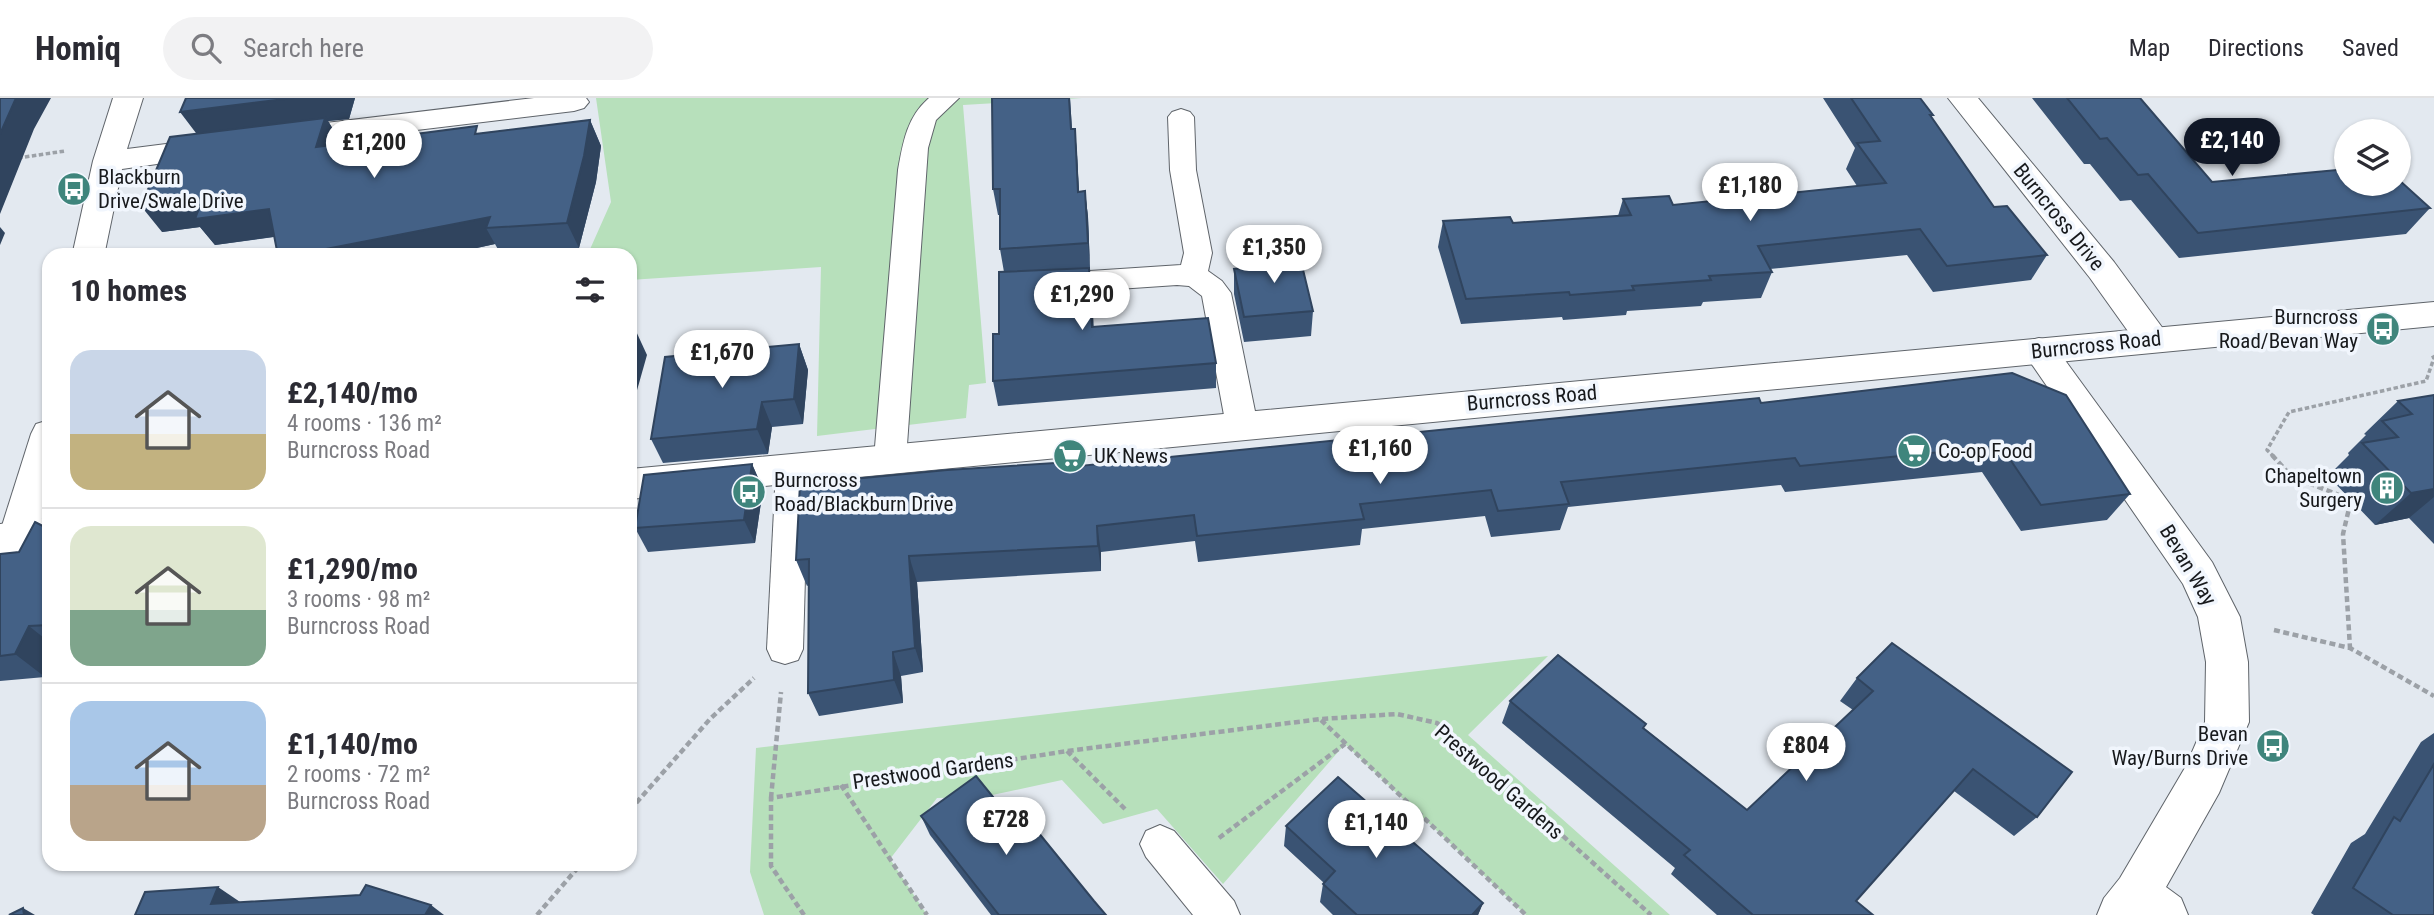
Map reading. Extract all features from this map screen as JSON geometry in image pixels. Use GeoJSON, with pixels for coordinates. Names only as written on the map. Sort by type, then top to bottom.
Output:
{"type":"FeatureCollection","features":[{"type":"Feature","properties":{"kind":"street"},"geometry":{"type":"LineString","coordinates":[[90,248],[111,152],[128,98]]}},
{"type":"Feature","properties":{"kind":"street","name":"Burncross Drive"},"geometry":{"type":"LineString","coordinates":[[1963,98],[2102,270],[2152,339]]}},
{"type":"Feature","properties":{"kind":"street"},"geometry":{"type":"LineString","coordinates":[[111,152],[250,142],[502,104],[574,102]]}},
{"type":"Feature","properties":{"kind":"street","name":"Burncross Road"},"geometry":{"type":"LineString","coordinates":[[637,483],[2424,315]]}},
{"type":"Feature","properties":{"kind":"street","name":"Bevan Way"},"geometry":{"type":"LineString","coordinates":[[2039,351],[2162,520],[2198,575],[2219,617],[2227,662],[2227,722],[2203,779],[2141,908]]}},
{"type":"Feature","properties":{"kind":"street"},"geometry":{"type":"LineString","coordinates":[[22,537],[42,460]]}},
{"type":"Feature","properties":{"kind":"lane"},"geometry":{"type":"LineString","coordinates":[[890,459],[911,170],[920,124],[934,105],[946,98]]}},
{"type":"Feature","properties":{"kind":"lane"},"geometry":{"type":"LineString","coordinates":[[1181,117],[1183,170],[1198,253],[1193,275]]}},
{"type":"Feature","properties":{"kind":"lane"},"geometry":{"type":"LineString","coordinates":[[1020,286],[1193,275],[1208,283],[1216,293],[1242,426]]}},
{"type":"Feature","properties":{"kind":"lane"},"geometry":{"type":"LineString","coordinates":[[785,649],[792,470]]}},
{"type":"Feature","properties":{"kind":"lane"},"geometry":{"type":"LineString","coordinates":[[1170,856],[1219,915]]}},
{"type":"Feature","properties":{"kind":"path"},"geometry":{"type":"LineString","coordinates":[[13,159],[111,152]]}},
{"type":"Feature","properties":{"kind":"path"},"geometry":{"type":"LineString","coordinates":[[2350,648],[2343,534],[2351,500],[2291,476],[2267,450],[2289,412],[2426,381],[2434,358],[2424,315]]}},
{"type":"Feature","properties":{"kind":"path"},"geometry":{"type":"LineString","coordinates":[[2219,617],[2350,648],[2434,696]]}},
{"type":"Feature","properties":{"kind":"path"},"geometry":{"type":"LineString","coordinates":[[785,649],[771,798],[771,866],[804,915]]}},
{"type":"Feature","properties":{"kind":"path"},"geometry":{"type":"LineString","coordinates":[[637,802],[710,719],[785,649]]}},
{"type":"Feature","properties":{"kind":"path","name":"Prestwood Gardens"},"geometry":{"type":"LineString","coordinates":[[771,798],[1067,751],[1321,719],[1397,715],[1437,723],[1651,915]]}},
{"type":"Feature","properties":{"kind":"path"},"geometry":{"type":"LineString","coordinates":[[1321,719],[1526,915]]}},
{"type":"Feature","properties":{"kind":"path"},"geometry":{"type":"LineString","coordinates":[[1067,751],[1170,856],[1345,744]]}},
{"type":"Feature","properties":{"kind":"path","name":"Prestwood Gardens"},"geometry":{"type":"LineString","coordinates":[[841,785],[927,915]]}},
{"type":"Feature","properties":{"kind":"path"},"geometry":{"type":"LineString","coordinates":[[537,915],[575,871]]}},
{"type":"Feature","properties":{"kind":"green space"},"geometry":{"type":"Polygon","coordinates":[[[596,98],[1082,98],[963,105],[986,383],[969,385],[966,418],[817,436],[821,267],[637,280],[637,248],[591,248],[611,202],[596,98]]]}},
{"type":"Feature","properties":{"kind":"green space"},"geometry":{"type":"Polygon","coordinates":[[[1548,656],[1468,735],[1670,915],[1526,915],[1345,744],[1223,884],[1157,809],[1103,824],[1062,780],[983,797],[937,798],[890,859],[927,915],[764,915],[750,872],[756,748],[1548,656]]]}},
{"type":"Feature","properties":{"kind":"building"},"geometry":{"type":"Polygon","coordinates":[[[0,98],[16,98],[0,134],[0,98]]]}},
{"type":"Feature","properties":{"kind":"building"},"geometry":{"type":"Polygon","coordinates":[[[186,98],[293,98],[180,112],[186,98]]]}},
{"type":"Feature","properties":{"kind":"building"},"geometry":{"type":"Polygon","coordinates":[[[992,98],[1069,98],[1071,129],[1075,129],[1078,192],[1085,191],[1088,243],[1000,249],[1000,189],[993,189],[992,98]]]}},
{"type":"Feature","properties":{"kind":"building"},"geometry":{"type":"Polygon","coordinates":[[[1851,98],[1920,98],[1994,207],[2007,206],[2047,255],[1947,266],[1920,229],[1758,246],[1772,272],[1709,276],[1711,280],[1632,286],[1634,290],[1466,299],[1443,221],[1510,217],[1513,223],[1631,215],[1623,199],[1669,196],[1673,205],[1886,183],[1857,143],[1880,141],[1851,98]]]}},
{"type":"Feature","properties":{"kind":"building"},"geometry":{"type":"Polygon","coordinates":[[[2067,98],[2140,98],[2212,182],[2334,170],[2334,196],[2411,196],[2411,191],[2430,208],[2198,233],[2148,174],[2138,175],[2107,138],[2100,139],[2067,98]]]}},
{"type":"Feature","properties":{"kind":"building"},"geometry":{"type":"Polygon","coordinates":[[[325,118],[316,147],[477,126],[475,134],[590,120],[567,223],[486,228],[490,217],[330,248],[276,248],[269,209],[195,219],[203,198],[141,206],[170,137],[325,118]]]}},
{"type":"Feature","properties":{"kind":"building"},"geometry":{"type":"Polygon","coordinates":[[[1298,249],[1313,311],[1244,317],[1234,269],[1254,267],[1251,253],[1298,249]]]}},
{"type":"Feature","properties":{"kind":"building"},"geometry":{"type":"Polygon","coordinates":[[[1089,268],[1092,327],[1208,318],[1216,363],[993,381],[993,334],[999,334],[999,272],[1089,268]]]}},
{"type":"Feature","properties":{"kind":"building"},"geometry":{"type":"Polygon","coordinates":[[[799,344],[794,399],[762,402],[757,429],[651,439],[665,357],[799,344]]]}},
{"type":"Feature","properties":{"kind":"building"},"geometry":{"type":"Polygon","coordinates":[[[2012,373],[2066,395],[2130,494],[2041,505],[2001,446],[1800,466],[1795,458],[1561,482],[1569,504],[1498,511],[1491,490],[1360,504],[1364,519],[1197,536],[1194,515],[1097,526],[1098,546],[909,556],[915,648],[893,652],[894,680],[808,693],[809,559],[796,560],[800,484],[1070,462],[1070,467],[1759,398],[1761,403],[2012,373]]]}},
{"type":"Feature","properties":{"kind":"building"},"geometry":{"type":"Polygon","coordinates":[[[2434,395],[2434,489],[2411,493],[2362,443],[2398,437],[2382,421],[2412,414],[2398,401],[2434,395]]]}},
{"type":"Feature","properties":{"kind":"building"},"geometry":{"type":"Polygon","coordinates":[[[752,464],[744,520],[637,528],[644,475],[752,464]]]}},
{"type":"Feature","properties":{"kind":"building"},"geometry":{"type":"Polygon","coordinates":[[[35,522],[42,526],[42,625],[29,626],[15,654],[0,656],[0,554],[19,552],[35,522]]]}},
{"type":"Feature","properties":{"kind":"building"},"geometry":{"type":"Polygon","coordinates":[[[1892,643],[2072,772],[2037,817],[1973,769],[1856,901],[1873,915],[1753,915],[1684,855],[1690,850],[1510,701],[1558,655],[1646,724],[1643,728],[1747,810],[1873,691],[1857,678],[1892,643]]]}},
{"type":"Feature","properties":{"kind":"building"},"geometry":{"type":"Polygon","coordinates":[[[2434,764],[2434,915],[2393,915],[2353,888],[2394,817],[2400,821],[2434,764]]]}},
{"type":"Feature","properties":{"kind":"building"},"geometry":{"type":"Polygon","coordinates":[[[976,776],[1019,829],[1029,821],[1106,915],[999,915],[921,816],[976,776]]]}},
{"type":"Feature","properties":{"kind":"building"},"geometry":{"type":"Polygon","coordinates":[[[1338,777],[1483,903],[1472,915],[1357,915],[1323,884],[1335,871],[1286,826],[1338,777]]]}},
{"type":"Feature","properties":{"kind":"building"},"geometry":{"type":"Polygon","coordinates":[[[366,885],[431,905],[425,915],[135,915],[145,892],[218,887],[211,904],[360,895],[366,885]]]}},
{"type":"Feature","properties":{"kind":"building"},"geometry":{"type":"Polygon","coordinates":[[[23,908],[24,915],[9,915],[23,908]]]}},
{"type":"Feature","properties":{"kind":"place","name":"Blackburn Drive/Swale Drive"},"geometry":{"type":"Point","coordinates":[74,189]}},
{"type":"Feature","properties":{"kind":"place","name":"Burncross Road/Bevan Way"},"geometry":{"type":"Point","coordinates":[2383,329]}},
{"type":"Feature","properties":{"kind":"place","name":"Co-op Food"},"geometry":{"type":"Point","coordinates":[1914,451]}},
{"type":"Feature","properties":{"kind":"place","name":"UK News"},"geometry":{"type":"Point","coordinates":[1070,456]}},
{"type":"Feature","properties":{"kind":"place","name":"Chapeltown Surgery"},"geometry":{"type":"Point","coordinates":[2387,488]}},
{"type":"Feature","properties":{"kind":"place","name":"Burncross Road/Blackburn Drive"},"geometry":{"type":"Point","coordinates":[749,492]}},
{"type":"Feature","properties":{"kind":"place","name":"Bevan Way/Burns Drive"},"geometry":{"type":"Point","coordinates":[2273,746]}}]}
